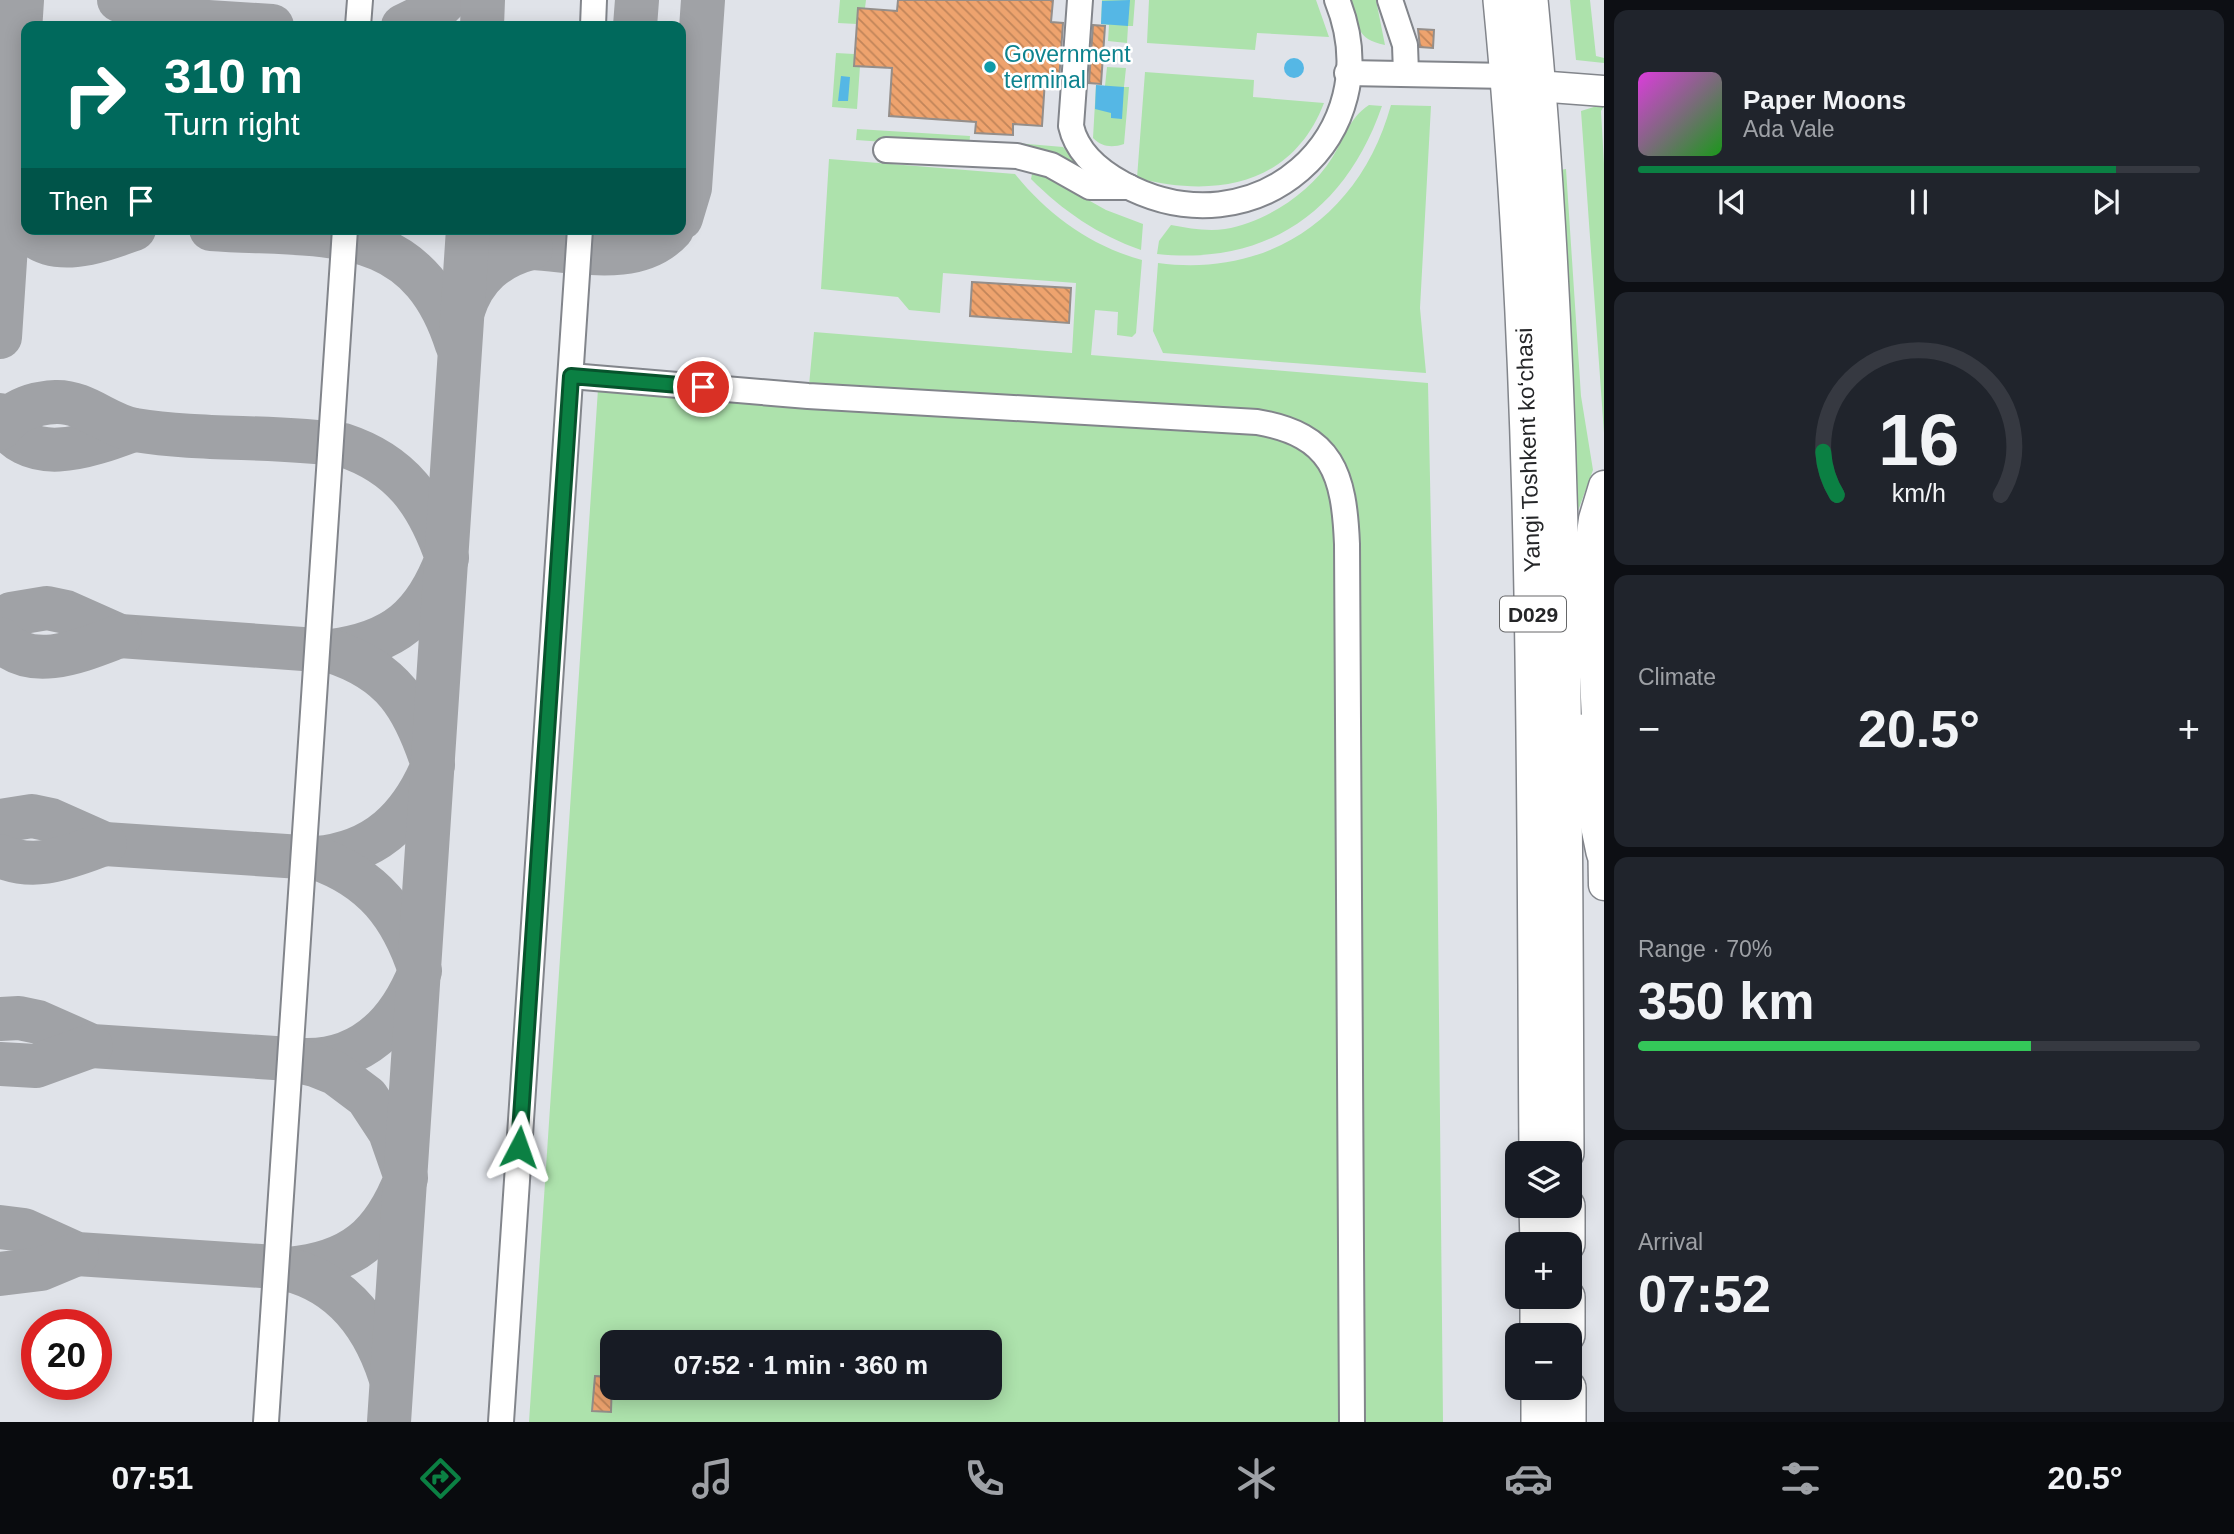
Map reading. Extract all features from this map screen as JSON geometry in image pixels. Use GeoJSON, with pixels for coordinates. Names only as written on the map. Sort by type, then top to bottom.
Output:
{"type":"FeatureCollection","features":[{"type":"Feature","properties":{"kind":"highway","name":"Yangi Toshkent ko‘chasi"},"geometry":{"type":"LineString","coordinates":[[1501,0],[1527,77],[1557,401],[1563,648],[1566,1141]]}},
{"type":"Feature","properties":{"kind":"highway","name":"Yangi Toshkent ko‘chasi"},"geometry":{"type":"LineString","coordinates":[[1530,0],[1518,183],[1532,541],[1537,1141]]}},
{"type":"Feature","properties":{"kind":"highway"},"geometry":{"type":"LineString","coordinates":[[1565,938],[1589,555]]}},
{"type":"Feature","properties":{"kind":"highway"},"geometry":{"type":"LineString","coordinates":[[1563,648],[1604,852]]}},
{"type":"Feature","properties":{"kind":"highway"},"geometry":{"type":"LineString","coordinates":[[1539,1400],[1539,1422]]}},
{"type":"Feature","properties":{"kind":"highway"},"geometry":{"type":"LineString","coordinates":[[1568,1400],[1568,1422]]}},
{"type":"Feature","properties":{"kind":"main road"},"geometry":{"type":"LineString","coordinates":[[1527,77],[1604,74]]}},
{"type":"Feature","properties":{"kind":"main road"},"geometry":{"type":"LineString","coordinates":[[1527,77],[1604,91]]}},
{"type":"Feature","properties":{"kind":"main road"},"geometry":{"type":"LineString","coordinates":[[1604,486],[1594,519],[1589,555],[1604,885]]}},
{"type":"Feature","properties":{"kind":"lane"},"geometry":{"type":"LineString","coordinates":[[358,21],[360,0]]}},
{"type":"Feature","properties":{"kind":"lane"},"geometry":{"type":"LineString","coordinates":[[593,21],[594,0]]}},
{"type":"Feature","properties":{"kind":"lane"},"geometry":{"type":"LineString","coordinates":[[1080,0],[1071,126],[1073,136],[1090,160],[1129,187],[1171,204],[1195,207],[1231,204],[1268,192],[1297,172],[1321,145],[1343,97],[1347,73],[1345,23],[1337,0]]}},
{"type":"Feature","properties":{"kind":"lane"},"geometry":{"type":"LineString","coordinates":[[1390,0],[1405,45],[1406,73]]}},
{"type":"Feature","properties":{"kind":"lane"},"geometry":{"type":"LineString","coordinates":[[1347,73],[1527,77]]}},
{"type":"Feature","properties":{"kind":"lane"},"geometry":{"type":"LineString","coordinates":[[886,150],[1017,156],[1051,164],[1090,187],[1129,187]]}},
{"type":"Feature","properties":{"kind":"lane"},"geometry":{"type":"LineString","coordinates":[[266,1422],[345,235]]}},
{"type":"Feature","properties":{"kind":"lane"},"geometry":{"type":"LineString","coordinates":[[501,1422],[580,235]]}},
{"type":"Feature","properties":{"kind":"lane"},"geometry":{"type":"LineString","coordinates":[[571,376],[808,396],[1257,422],[1301,434],[1327,458],[1342,486],[1347,544],[1352,1422]]}},
{"type":"Feature","properties":{"kind":"green space"},"geometry":{"type":"Polygon","coordinates":[[[840,0],[866,0],[865,8],[858,8],[857,24],[838,23],[840,0]]]}},
{"type":"Feature","properties":{"kind":"green space"},"geometry":{"type":"Polygon","coordinates":[[[1102,0],[1135,0],[1133,26],[1128,26],[1127,43],[1108,41],[1109,25],[1101,24],[1102,0]]]}},
{"type":"Feature","properties":{"kind":"green space"},"geometry":{"type":"Polygon","coordinates":[[[1149,0],[1316,0],[1329,37],[1257,33],[1255,50],[1147,43],[1149,0]]]}},
{"type":"Feature","properties":{"kind":"green space"},"geometry":{"type":"Polygon","coordinates":[[[1350,0],[1376,0],[1385,45],[1363,35],[1350,0]]]}},
{"type":"Feature","properties":{"kind":"green space"},"geometry":{"type":"Polygon","coordinates":[[[1570,0],[1590,0],[1596,56],[1604,58],[1604,63],[1576,60],[1570,0]]]}},
{"type":"Feature","properties":{"kind":"green space"},"geometry":{"type":"Polygon","coordinates":[[[836,53],[854,54],[854,65],[860,66],[857,109],[832,107],[836,53]]]}},
{"type":"Feature","properties":{"kind":"green space"},"geometry":{"type":"Polygon","coordinates":[[[1107,67],[1126,68],[1124,87],[1129,87],[1124,144],[1115,146],[1104,145],[1093,138],[1096,85],[1105,86],[1107,67]]]}},
{"type":"Feature","properties":{"kind":"green space"},"geometry":{"type":"Polygon","coordinates":[[[1145,72],[1254,80],[1253,97],[1324,103],[1310,131],[1292,153],[1271,168],[1248,179],[1222,185],[1166,184],[1137,178],[1145,72]]]}},
{"type":"Feature","properties":{"kind":"green space"},"geometry":{"type":"Polygon","coordinates":[[[1369,105],[1382,106],[1367,143],[1347,175],[1324,202],[1298,224],[1267,240],[1234,251],[1197,255],[1157,254],[1159,241],[1171,225],[1205,230],[1225,229],[1256,220],[1286,204],[1323,171],[1352,122],[1369,105]]]}},
{"type":"Feature","properties":{"kind":"green space"},"geometry":{"type":"Polygon","coordinates":[[[1391,105],[1431,106],[1420,308],[1426,373],[1163,353],[1153,331],[1158,263],[1200,265],[1238,260],[1274,248],[1306,230],[1334,207],[1358,178],[1377,144],[1391,105]]]}},
{"type":"Feature","properties":{"kind":"green space"},"geometry":{"type":"Polygon","coordinates":[[[1604,106],[1601,111],[1604,164],[1604,433],[1581,111],[1604,106]]]}},
{"type":"Feature","properties":{"kind":"green space"},"geometry":{"type":"Polygon","coordinates":[[[857,129],[970,136],[969,148],[856,140],[857,129]]]}},
{"type":"Feature","properties":{"kind":"green space"},"geometry":{"type":"Polygon","coordinates":[[[1016,143],[1063,147],[1083,170],[1015,153],[1016,143]]]}},
{"type":"Feature","properties":{"kind":"green space"},"geometry":{"type":"Polygon","coordinates":[[[829,159],[1015,174],[1042,203],[1072,227],[1105,246],[1142,260],[1136,333],[1132,337],[1117,335],[1118,312],[1095,310],[1091,355],[1428,383],[1437,813],[1443,1422],[529,1422],[598,389],[808,396],[814,332],[1072,353],[1076,283],[943,273],[940,313],[909,310],[898,297],[821,289],[829,159]]]}},
{"type":"Feature","properties":{"kind":"green space"},"geometry":{"type":"Polygon","coordinates":[[[1033,169],[1106,210],[1143,224],[1141,250],[1110,237],[1069,212],[1031,179],[1033,169]]]}},
{"type":"Feature","properties":{"kind":"green space"},"geometry":{"type":"Polygon","coordinates":[[[1566,169],[1581,396],[1593,470],[1575,519],[1574,434],[1560,170],[1566,169]]]}},
{"type":"Feature","properties":{"kind":"water"},"geometry":{"type":"Polygon","coordinates":[[[1130,0],[1128,26],[1101,24],[1102,1],[1130,0]]]}},
{"type":"Feature","properties":{"kind":"water"},"geometry":{"type":"Polygon","coordinates":[[[1290,58],[1298,58],[1304,68],[1298,78],[1290,78],[1284,72],[1284,64],[1290,58]]]}},
{"type":"Feature","properties":{"kind":"water"},"geometry":{"type":"Polygon","coordinates":[[[841,76],[850,77],[848,101],[838,101],[841,76]]]}},
{"type":"Feature","properties":{"kind":"water"},"geometry":{"type":"Polygon","coordinates":[[[1096,85],[1124,87],[1122,119],[1111,118],[1111,113],[1095,109],[1096,85]]]}},
{"type":"Feature","properties":{"kind":"building","name":"Government terminal"},"geometry":{"type":"Polygon","coordinates":[[[898,0],[1053,0],[1051,22],[1063,23],[1059,81],[1045,80],[1042,126],[1013,124],[1013,135],[975,133],[976,122],[889,116],[892,68],[854,66],[858,8],[897,11],[898,0]]]}},
{"type":"Feature","properties":{"kind":"building"},"geometry":{"type":"Polygon","coordinates":[[[1093,25],[1105,26],[1101,84],[1089,83],[1093,25]]]}},
{"type":"Feature","properties":{"kind":"building"},"geometry":{"type":"Polygon","coordinates":[[[1418,29],[1434,30],[1433,48],[1420,47],[1418,29]]]}},
{"type":"Feature","properties":{"kind":"building"},"geometry":{"type":"Polygon","coordinates":[[[972,282],[1071,288],[1069,323],[970,316],[972,282]]]}},
{"type":"Feature","properties":{"kind":"building"},"geometry":{"type":"Polygon","coordinates":[[[595,1376],[600,1376],[600,1400],[611,1400],[611,1412],[592,1411],[595,1376]]]}},
{"type":"Feature","properties":{"kind":"taxiway"},"geometry":{"type":"LineString","coordinates":[[0,337],[22,0]]}},
{"type":"Feature","properties":{"kind":"taxiway"},"geometry":{"type":"LineString","coordinates":[[119,0],[161,19],[193,21]]}},
{"type":"Feature","properties":{"kind":"taxiway"},"geometry":{"type":"LineString","coordinates":[[413,21],[436,10],[446,0]]}},
{"type":"Feature","properties":{"kind":"taxiway"},"geometry":{"type":"LineString","coordinates":[[482,21],[483,0]]}},
{"type":"Feature","properties":{"kind":"taxiway"},"geometry":{"type":"LineString","coordinates":[[635,21],[637,0]]}},
{"type":"Feature","properties":{"kind":"taxiway"},"geometry":{"type":"LineString","coordinates":[[686,201],[690,188],[703,0]]}},
{"type":"Feature","properties":{"kind":"taxiway"},"geometry":{"type":"LineString","coordinates":[[34,235],[51,244],[65,246],[94,242],[117,235]]}},
{"type":"Feature","properties":{"kind":"taxiway"},"geometry":{"type":"LineString","coordinates":[[315,235],[361,242],[391,255],[417,274],[439,304],[457,345]]}},
{"type":"Feature","properties":{"kind":"taxiway"},"geometry":{"type":"LineString","coordinates":[[389,1422],[468,235]]}},
{"type":"Feature","properties":{"kind":"taxiway"},"geometry":{"type":"LineString","coordinates":[[463,311],[473,288],[488,270],[508,257],[531,248],[509,241],[501,235]]}},
{"type":"Feature","properties":{"kind":"taxiway"},"geometry":{"type":"LineString","coordinates":[[531,248],[606,254],[642,248],[665,235]]}},
{"type":"Feature","properties":{"kind":"taxiway"},"geometry":{"type":"LineString","coordinates":[[0,428],[11,416],[32,406],[67,403],[135,430],[187,436],[343,445],[381,463],[396,474],[421,503],[431,519],[447,558],[428,596],[404,624],[373,641],[331,651]]}},
{"type":"Feature","properties":{"kind":"taxiway"},"geometry":{"type":"LineString","coordinates":[[0,415],[11,432],[25,443],[41,449],[78,447],[133,430]]}},
{"type":"Feature","properties":{"kind":"taxiway"},"geometry":{"type":"LineString","coordinates":[[0,621],[11,614],[47,608],[66,612],[120,636],[331,651],[352,659],[386,680],[409,708],[433,765],[414,801],[389,829],[356,849],[316,858]]}},
{"type":"Feature","properties":{"kind":"taxiway"},"geometry":{"type":"LineString","coordinates":[[0,639],[13,649],[42,657],[75,652],[120,636]]}},
{"type":"Feature","properties":{"kind":"taxiway"},"geometry":{"type":"LineString","coordinates":[[0,821],[32,816],[51,820],[105,844],[316,858],[354,876],[383,901],[394,916],[413,951],[420,971],[401,1008],[376,1036],[343,1054],[324,1059],[303,1060]]}},
{"type":"Feature","properties":{"kind":"taxiway"},"geometry":{"type":"LineString","coordinates":[[0,856],[27,863],[40,862],[66,857],[105,844]]}},
{"type":"Feature","properties":{"kind":"taxiway"},"geometry":{"type":"LineString","coordinates":[[0,1019],[19,1018],[38,1022],[92,1046],[290,1059],[335,1073],[367,1097],[390,1132],[406,1178],[397,1199],[375,1231],[348,1253],[331,1261],[289,1269]]}},
{"type":"Feature","properties":{"kind":"taxiway"},"geometry":{"type":"LineString","coordinates":[[0,1064],[36,1066],[91,1046]]}},
{"type":"Feature","properties":{"kind":"taxiway"},"geometry":{"type":"LineString","coordinates":[[0,1227],[24,1230],[77,1254],[276,1267],[298,1272],[317,1280],[349,1304],[373,1337],[390,1376]]}},
{"type":"Feature","properties":{"kind":"taxiway"},"geometry":{"type":"LineString","coordinates":[[0,1274],[41,1269],[77,1254]]}},
{"type":"Feature","properties":{"kind":"place","name":"Government terminal"},"geometry":{"type":"Point","coordinates":[990,67]}},
{"type":"Feature","properties":{"kind":"route"},"geometry":{"type":"LineString","coordinates":[[519,1147],[571,376],[703,387]]}}]}
